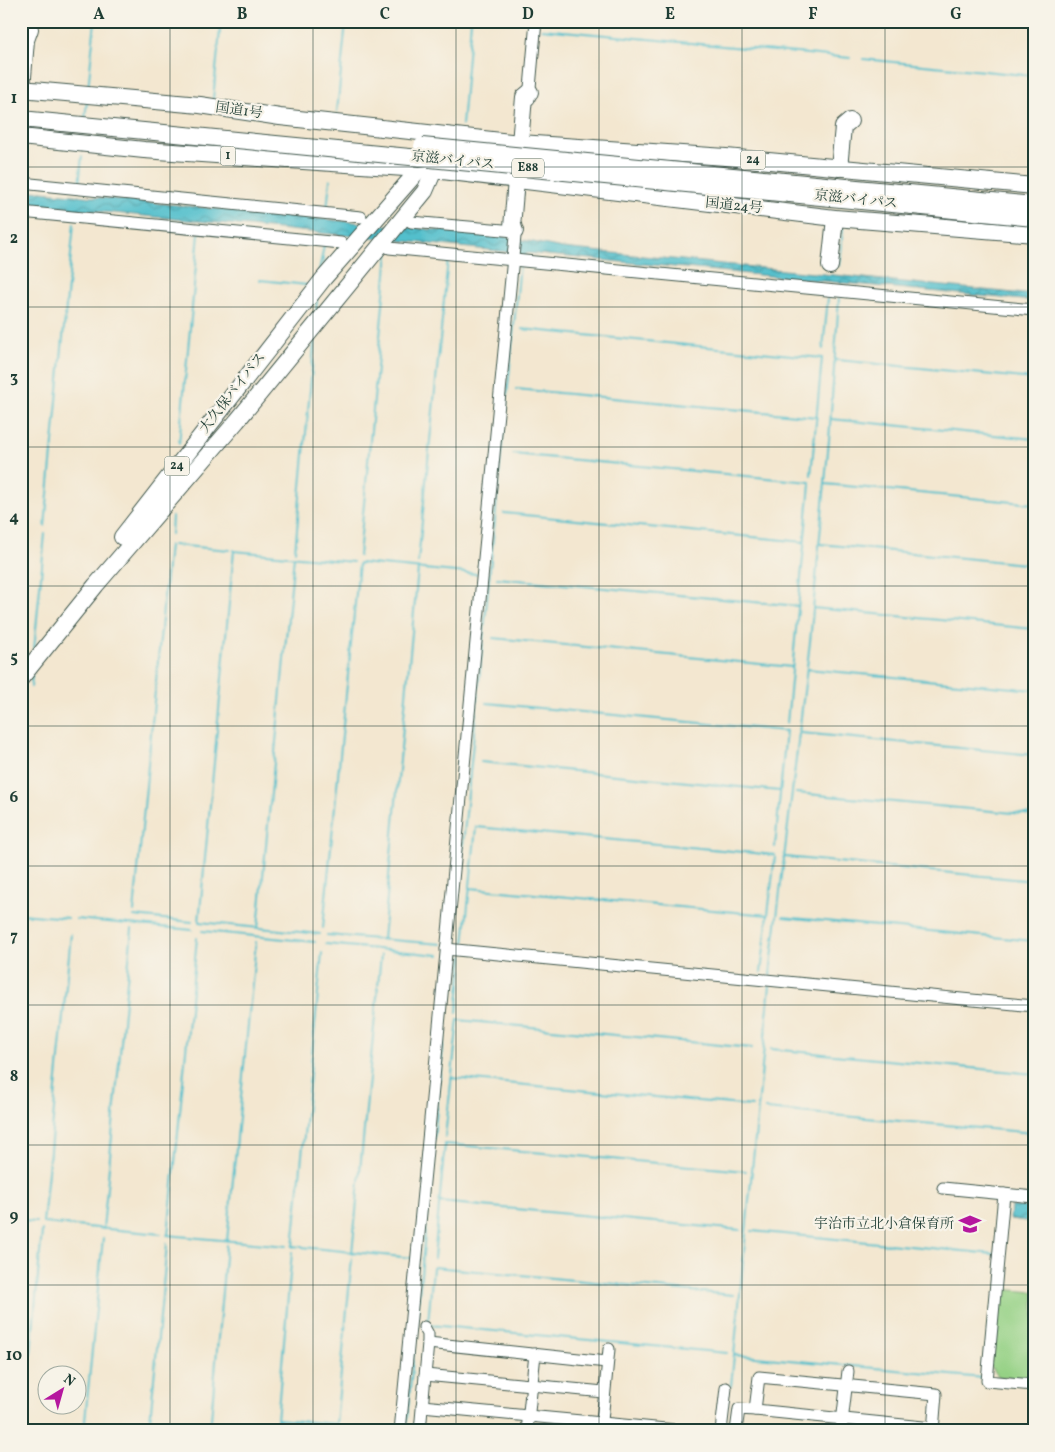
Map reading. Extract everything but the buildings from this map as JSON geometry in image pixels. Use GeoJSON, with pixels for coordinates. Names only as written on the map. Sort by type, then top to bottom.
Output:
{"type":"FeatureCollection","features":[{"type":"Feature","properties":{"kind":"highway"},"geometry":{"type":"LineString","coordinates":[[23,86],[26,40],[30,28]]}},
{"type":"Feature","properties":{"kind":"highway","name":"国道1号"},"geometry":{"type":"LineString","coordinates":[[23,86],[88,96],[200,105],[280,116],[457,135]]}},
{"type":"Feature","properties":{"kind":"highway"},"geometry":{"type":"LineString","coordinates":[[523,138],[524,97],[530,92]]}},
{"type":"Feature","properties":{"kind":"highway","name":"京滋バイパス"},"geometry":{"type":"LineString","coordinates":[[21,108],[1034,204]]}},
{"type":"Feature","properties":{"kind":"highway"},"geometry":{"type":"LineString","coordinates":[[280,116],[314,124],[428,136],[435,141],[437,151]]}},
{"type":"Feature","properties":{"kind":"highway","name":"京滋バイパス"},"geometry":{"type":"LineString","coordinates":[[21,119],[1034,218]]}},
{"type":"Feature","properties":{"kind":"highway"},"geometry":{"type":"LineString","coordinates":[[839,168],[843,127],[850,120]]}},
{"type":"Feature","properties":{"kind":"highway","name":"24"},"geometry":{"type":"LineString","coordinates":[[457,135],[523,138],[547,145],[726,157],[1034,186]]}},
{"type":"Feature","properties":{"kind":"highway","name":"大久保バイパス"},"geometry":{"type":"LineString","coordinates":[[30,659],[316,325],[365,244],[371,220],[437,151],[457,135]]}},
{"type":"Feature","properties":{"kind":"highway","name":"1"},"geometry":{"type":"LineString","coordinates":[[21,137],[144,150],[434,170]]}},
{"type":"Feature","properties":{"kind":"highway"},"geometry":{"type":"LineString","coordinates":[[547,145],[642,158],[872,180],[1034,204]]}},
{"type":"Feature","properties":{"kind":"highway","name":"大久保バイパス"},"geometry":{"type":"LineString","coordinates":[[30,659],[320,283],[365,244],[402,222],[425,191],[434,170],[437,151]]}},
{"type":"Feature","properties":{"kind":"highway"},"geometry":{"type":"LineString","coordinates":[[371,220],[395,184],[386,167]]}},
{"type":"Feature","properties":{"kind":"highway","name":"国道24号"},"geometry":{"type":"LineString","coordinates":[[434,170],[518,185],[554,185],[835,218],[1034,234]]}},
{"type":"Feature","properties":{"kind":"highway"},"geometry":{"type":"LineString","coordinates":[[425,191],[435,183],[454,178],[579,191],[603,191]]}},
{"type":"Feature","properties":{"kind":"highway"},"geometry":{"type":"LineString","coordinates":[[515,233],[512,227],[518,185]]}},
{"type":"Feature","properties":{"kind":"highway"},"geometry":{"type":"LineString","coordinates":[[554,185],[640,188],[1034,229]]}},
{"type":"Feature","properties":{"kind":"highway"},"geometry":{"type":"LineString","coordinates":[[832,267],[835,218]]}},
{"type":"Feature","properties":{"kind":"street"},"geometry":{"type":"LineString","coordinates":[[530,92],[536,21]]}},
{"type":"Feature","properties":{"kind":"street"},"geometry":{"type":"LineString","coordinates":[[21,183],[371,220],[515,233],[445,1015],[433,1140],[400,1431]]}},
{"type":"Feature","properties":{"kind":"street"},"geometry":{"type":"LineString","coordinates":[[21,212],[513,257],[1034,310]]}},
{"type":"Feature","properties":{"kind":"street"},"geometry":{"type":"LineString","coordinates":[[451,950],[1034,1006]]}},
{"type":"Feature","properties":{"kind":"street"},"geometry":{"type":"LineString","coordinates":[[943,1188],[1034,1197]]}},
{"type":"Feature","properties":{"kind":"street"},"geometry":{"type":"LineString","coordinates":[[1004,1194],[987,1381],[1034,1385]]}},
{"type":"Feature","properties":{"kind":"street"},"geometry":{"type":"LineString","coordinates":[[420,1431],[428,1343],[428,1334],[424,1327]]}},
{"type":"Feature","properties":{"kind":"street"},"geometry":{"type":"LineString","coordinates":[[428,1343],[607,1362]]}},
{"type":"Feature","properties":{"kind":"street"},"geometry":{"type":"LineString","coordinates":[[601,1427],[609,1349]]}},
{"type":"Feature","properties":{"kind":"street"},"geometry":{"type":"LineString","coordinates":[[527,1431],[535,1354]]}},
{"type":"Feature","properties":{"kind":"street"},"geometry":{"type":"LineString","coordinates":[[841,1431],[848,1370]]}},
{"type":"Feature","properties":{"kind":"street"},"geometry":{"type":"LineString","coordinates":[[425,1375],[604,1392]]}},
{"type":"Feature","properties":{"kind":"street"},"geometry":{"type":"LineString","coordinates":[[736,1431],[739,1409],[843,1417],[933,1430],[936,1394],[759,1377],[755,1410]]}},
{"type":"Feature","properties":{"kind":"street"},"geometry":{"type":"LineString","coordinates":[[721,1431],[726,1388]]}},
{"type":"Feature","properties":{"kind":"street"},"geometry":{"type":"LineString","coordinates":[[422,1406],[529,1416],[601,1427],[687,1431]]}},
{"type":"Feature","properties":{"kind":"green space"},"geometry":{"type":"Polygon","coordinates":[[[1000,1289],[1034,1292],[1034,1380],[999,1377],[990,1366],[1000,1289]]]}},
{"type":"Feature","properties":{"kind":"water"},"geometry":{"type":"Polygon","coordinates":[[[21,190],[509,237],[562,248],[1034,295],[1034,301],[527,253],[525,257],[508,252],[21,204],[21,190]]]}},
{"type":"Feature","properties":{"kind":"water"},"geometry":{"type":"Polygon","coordinates":[[[1011,1206],[1034,1208],[1034,1222],[1010,1219],[1011,1206]]]}},
{"type":"Feature","properties":{"kind":"waterway"},"geometry":{"type":"LineString","coordinates":[[88,89],[95,21]]}},
{"type":"Feature","properties":{"kind":"waterway"},"geometry":{"type":"LineString","coordinates":[[213,99],[221,21]]}},
{"type":"Feature","properties":{"kind":"waterway"},"geometry":{"type":"LineString","coordinates":[[337,112],[346,21]]}},
{"type":"Feature","properties":{"kind":"waterway"},"geometry":{"type":"LineString","coordinates":[[462,125],[471,21]]}},
{"type":"Feature","properties":{"kind":"waterway"},"geometry":{"type":"LineString","coordinates":[[542,29],[850,58]]}},
{"type":"Feature","properties":{"kind":"waterway"},"geometry":{"type":"LineString","coordinates":[[863,59],[1034,76]]}},
{"type":"Feature","properties":{"kind":"waterway"},"geometry":{"type":"LineString","coordinates":[[85,119],[87,101]]}},
{"type":"Feature","properties":{"kind":"waterway"},"geometry":{"type":"LineString","coordinates":[[850,159],[852,129]]}},
{"type":"Feature","properties":{"kind":"waterway"},"geometry":{"type":"LineString","coordinates":[[79,185],[82,156]]}},
{"type":"Feature","properties":{"kind":"waterway"},"geometry":{"type":"LineString","coordinates":[[327,210],[330,180]]}},
{"type":"Feature","properties":{"kind":"waterway"},"geometry":{"type":"LineString","coordinates":[[45,526],[74,223]]}},
{"type":"Feature","properties":{"kind":"waterway"},"geometry":{"type":"LineString","coordinates":[[840,266],[843,228]]}},
{"type":"Feature","properties":{"kind":"waterway"},"geometry":{"type":"LineString","coordinates":[[179,444],[199,234]]}},
{"type":"Feature","properties":{"kind":"waterway"},"geometry":{"type":"LineString","coordinates":[[319,272],[324,245]]}},
{"type":"Feature","properties":{"kind":"waterway"},"geometry":{"type":"LineString","coordinates":[[359,556],[388,253]]}},
{"type":"Feature","properties":{"kind":"waterway"},"geometry":{"type":"LineString","coordinates":[[322,257],[325,264]]}},
{"type":"Feature","properties":{"kind":"waterway"},"geometry":{"type":"LineString","coordinates":[[418,562],[448,259]]}},
{"type":"Feature","properties":{"kind":"waterway"},"geometry":{"type":"LineString","coordinates":[[453,946],[520,264]]}},
{"type":"Feature","properties":{"kind":"waterway"},"geometry":{"type":"LineString","coordinates":[[260,280],[307,285]]}},
{"type":"Feature","properties":{"kind":"waterway"},"geometry":{"type":"LineString","coordinates":[[823,349],[828,298]]}},
{"type":"Feature","properties":{"kind":"waterway"},"geometry":{"type":"LineString","coordinates":[[770,975],[810,642],[829,440],[839,298]]}},
{"type":"Feature","properties":{"kind":"waterway"},"geometry":{"type":"LineString","coordinates":[[316,312],[317,299]]}},
{"type":"Feature","properties":{"kind":"waterway"},"geometry":{"type":"LineString","coordinates":[[522,329],[822,358]]}},
{"type":"Feature","properties":{"kind":"waterway"},"geometry":{"type":"LineString","coordinates":[[295,551],[315,336]]}},
{"type":"Feature","properties":{"kind":"waterway"},"geometry":{"type":"LineString","coordinates":[[811,475],[822,358]]}},
{"type":"Feature","properties":{"kind":"waterway"},"geometry":{"type":"LineString","coordinates":[[837,360],[1034,379]]}},
{"type":"Feature","properties":{"kind":"waterway"},"geometry":{"type":"LineString","coordinates":[[516,389],[817,417]]}},
{"type":"Feature","properties":{"kind":"waterway"},"geometry":{"type":"LineString","coordinates":[[831,419],[1034,439]]}},
{"type":"Feature","properties":{"kind":"waterway"},"geometry":{"type":"LineString","coordinates":[[513,454],[810,482]]}},
{"type":"Feature","properties":{"kind":"waterway"},"geometry":{"type":"LineString","coordinates":[[787,723],[810,484]]}},
{"type":"Feature","properties":{"kind":"waterway"},"geometry":{"type":"LineString","coordinates":[[825,484],[1034,504]]}},
{"type":"Feature","properties":{"kind":"waterway"},"geometry":{"type":"LineString","coordinates":[[504,513],[804,542]]}},
{"type":"Feature","properties":{"kind":"waterway"},"geometry":{"type":"LineString","coordinates":[[171,534],[172,517]]}},
{"type":"Feature","properties":{"kind":"waterway"},"geometry":{"type":"LineString","coordinates":[[34,650],[45,534]]}},
{"type":"Feature","properties":{"kind":"waterway"},"geometry":{"type":"LineString","coordinates":[[820,544],[1034,565]]}},
{"type":"Feature","properties":{"kind":"waterway"},"geometry":{"type":"LineString","coordinates":[[134,912],[169,545]]}},
{"type":"Feature","properties":{"kind":"waterway"},"geometry":{"type":"LineString","coordinates":[[173,545],[230,550]]}},
{"type":"Feature","properties":{"kind":"waterway"},"geometry":{"type":"LineString","coordinates":[[234,550],[199,922],[320,934]]}},
{"type":"Feature","properties":{"kind":"waterway"},"geometry":{"type":"LineString","coordinates":[[234,551],[353,562]]}},
{"type":"Feature","properties":{"kind":"waterway"},"geometry":{"type":"LineString","coordinates":[[258,928],[294,556]]}},
{"type":"Feature","properties":{"kind":"waterway"},"geometry":{"type":"LineString","coordinates":[[323,928],[359,563]]}},
{"type":"Feature","properties":{"kind":"waterway"},"geometry":{"type":"LineString","coordinates":[[360,563],[477,574]]}},
{"type":"Feature","properties":{"kind":"waterway"},"geometry":{"type":"LineString","coordinates":[[383,939],[418,569]]}},
{"type":"Feature","properties":{"kind":"waterway"},"geometry":{"type":"LineString","coordinates":[[497,578],[798,606]]}},
{"type":"Feature","properties":{"kind":"waterway"},"geometry":{"type":"LineString","coordinates":[[813,608],[1034,629]]}},
{"type":"Feature","properties":{"kind":"waterway"},"geometry":{"type":"LineString","coordinates":[[493,638],[792,667]]}},
{"type":"Feature","properties":{"kind":"waterway"},"geometry":{"type":"LineString","coordinates":[[807,669],[1034,690]]}},
{"type":"Feature","properties":{"kind":"waterway"},"geometry":{"type":"LineString","coordinates":[[31,687],[32,675]]}},
{"type":"Feature","properties":{"kind":"waterway"},"geometry":{"type":"LineString","coordinates":[[487,703],[786,731]]}},
{"type":"Feature","properties":{"kind":"waterway"},"geometry":{"type":"LineString","coordinates":[[775,847],[786,730]]}},
{"type":"Feature","properties":{"kind":"waterway"},"geometry":{"type":"LineString","coordinates":[[801,733],[1034,755]]}},
{"type":"Feature","properties":{"kind":"waterway"},"geometry":{"type":"LineString","coordinates":[[481,762],[780,791]]}},
{"type":"Feature","properties":{"kind":"waterway"},"geometry":{"type":"LineString","coordinates":[[796,793],[1034,815]]}},
{"type":"Feature","properties":{"kind":"waterway"},"geometry":{"type":"LineString","coordinates":[[464,944],[476,827],[775,855]]}},
{"type":"Feature","properties":{"kind":"waterway"},"geometry":{"type":"LineString","coordinates":[[761,973],[775,856]]}},
{"type":"Feature","properties":{"kind":"waterway"},"geometry":{"type":"LineString","coordinates":[[785,857],[1034,881]]}},
{"type":"Feature","properties":{"kind":"waterway"},"geometry":{"type":"LineString","coordinates":[[470,888],[768,915]]}},
{"type":"Feature","properties":{"kind":"waterway"},"geometry":{"type":"LineString","coordinates":[[21,914],[68,918]]}},
{"type":"Feature","properties":{"kind":"waterway"},"geometry":{"type":"LineString","coordinates":[[134,916],[192,922]]}},
{"type":"Feature","properties":{"kind":"waterway"},"geometry":{"type":"LineString","coordinates":[[783,917],[1034,941]]}},
{"type":"Feature","properties":{"kind":"waterway"},"geometry":{"type":"LineString","coordinates":[[76,919],[192,930]]}},
{"type":"Feature","properties":{"kind":"waterway"},"geometry":{"type":"LineString","coordinates":[[103,1229],[132,929]]}},
{"type":"Feature","properties":{"kind":"waterway"},"geometry":{"type":"LineString","coordinates":[[202,931],[315,942]]}},
{"type":"Feature","properties":{"kind":"waterway"},"geometry":{"type":"LineString","coordinates":[[43,1223],[71,934]]}},
{"type":"Feature","properties":{"kind":"waterway"},"geometry":{"type":"LineString","coordinates":[[327,935],[442,944]]}},
{"type":"Feature","properties":{"kind":"waterway"},"geometry":{"type":"LineString","coordinates":[[168,1235],[197,938]]}},
{"type":"Feature","properties":{"kind":"waterway"},"geometry":{"type":"LineString","coordinates":[[227,1241],[256,942]]}},
{"type":"Feature","properties":{"kind":"waterway"},"geometry":{"type":"LineString","coordinates":[[326,944],[439,955]]}},
{"type":"Feature","properties":{"kind":"waterway"},"geometry":{"type":"LineString","coordinates":[[293,1247],[322,953]]}},
{"type":"Feature","properties":{"kind":"waterway"},"geometry":{"type":"LineString","coordinates":[[406,1431],[452,953]]}},
{"type":"Feature","properties":{"kind":"waterway"},"geometry":{"type":"LineString","coordinates":[[352,1253],[381,955]]}},
{"type":"Feature","properties":{"kind":"waterway"},"geometry":{"type":"LineString","coordinates":[[457,1013],[463,956]]}},
{"type":"Feature","properties":{"kind":"waterway"},"geometry":{"type":"LineString","coordinates":[[731,1386],[770,985]]}},
{"type":"Feature","properties":{"kind":"waterway"},"geometry":{"type":"LineString","coordinates":[[458,1020],[752,1048]]}},
{"type":"Feature","properties":{"kind":"waterway"},"geometry":{"type":"LineString","coordinates":[[445,1137],[458,1020]]}},
{"type":"Feature","properties":{"kind":"waterway"},"geometry":{"type":"LineString","coordinates":[[771,1049],[1034,1074]]}},
{"type":"Feature","properties":{"kind":"waterway"},"geometry":{"type":"LineString","coordinates":[[451,1078],[752,1106]]}},
{"type":"Feature","properties":{"kind":"waterway"},"geometry":{"type":"LineString","coordinates":[[765,1109],[1034,1133]]}},
{"type":"Feature","properties":{"kind":"waterway"},"geometry":{"type":"LineString","coordinates":[[445,1144],[746,1171]]}},
{"type":"Feature","properties":{"kind":"waterway"},"geometry":{"type":"LineString","coordinates":[[434,1258],[445,1144]]}},
{"type":"Feature","properties":{"kind":"waterway"},"geometry":{"type":"LineString","coordinates":[[439,1202],[740,1230]]}},
{"type":"Feature","properties":{"kind":"waterway"},"geometry":{"type":"LineString","coordinates":[[21,1221],[36,1222]]}},
{"type":"Feature","properties":{"kind":"waterway"},"geometry":{"type":"LineString","coordinates":[[44,1223],[161,1234]]}},
{"type":"Feature","properties":{"kind":"waterway"},"geometry":{"type":"LineString","coordinates":[[24,1431],[42,1231]]}},
{"type":"Feature","properties":{"kind":"waterway"},"geometry":{"type":"LineString","coordinates":[[752,1231],[994,1254]]}},
{"type":"Feature","properties":{"kind":"waterway"},"geometry":{"type":"LineString","coordinates":[[167,1235],[287,1246]]}},
{"type":"Feature","properties":{"kind":"waterway"},"geometry":{"type":"LineString","coordinates":[[84,1431],[103,1238]]}},
{"type":"Feature","properties":{"kind":"waterway"},"geometry":{"type":"LineString","coordinates":[[149,1431],[167,1244]]}},
{"type":"Feature","properties":{"kind":"waterway"},"geometry":{"type":"LineString","coordinates":[[210,1431],[226,1245]]}},
{"type":"Feature","properties":{"kind":"waterway"},"geometry":{"type":"LineString","coordinates":[[292,1246],[413,1258]]}},
{"type":"Feature","properties":{"kind":"waterway"},"geometry":{"type":"LineString","coordinates":[[276,1431],[292,1252]]}},
{"type":"Feature","properties":{"kind":"waterway"},"geometry":{"type":"LineString","coordinates":[[277,1419],[336,1424],[352,1258]]}},
{"type":"Feature","properties":{"kind":"waterway"},"geometry":{"type":"LineString","coordinates":[[434,1267],[733,1295]]}},
{"type":"Feature","properties":{"kind":"waterway"},"geometry":{"type":"LineString","coordinates":[[428,1323],[433,1268]]}},
{"type":"Feature","properties":{"kind":"waterway"},"geometry":{"type":"LineString","coordinates":[[430,1325],[727,1353]]}},
{"type":"Feature","properties":{"kind":"waterway"},"geometry":{"type":"LineString","coordinates":[[734,1355],[983,1378]]}},
{"type":"Feature","properties":{"kind":"tunnel"},"geometry":{"type":"LineString","coordinates":[[21,133],[26,83]]}},
{"type":"Feature","properties":{"kind":"place","name":"宇治市立北小倉保育所"},"geometry":{"type":"Point","coordinates":[970,1224]}}]}
